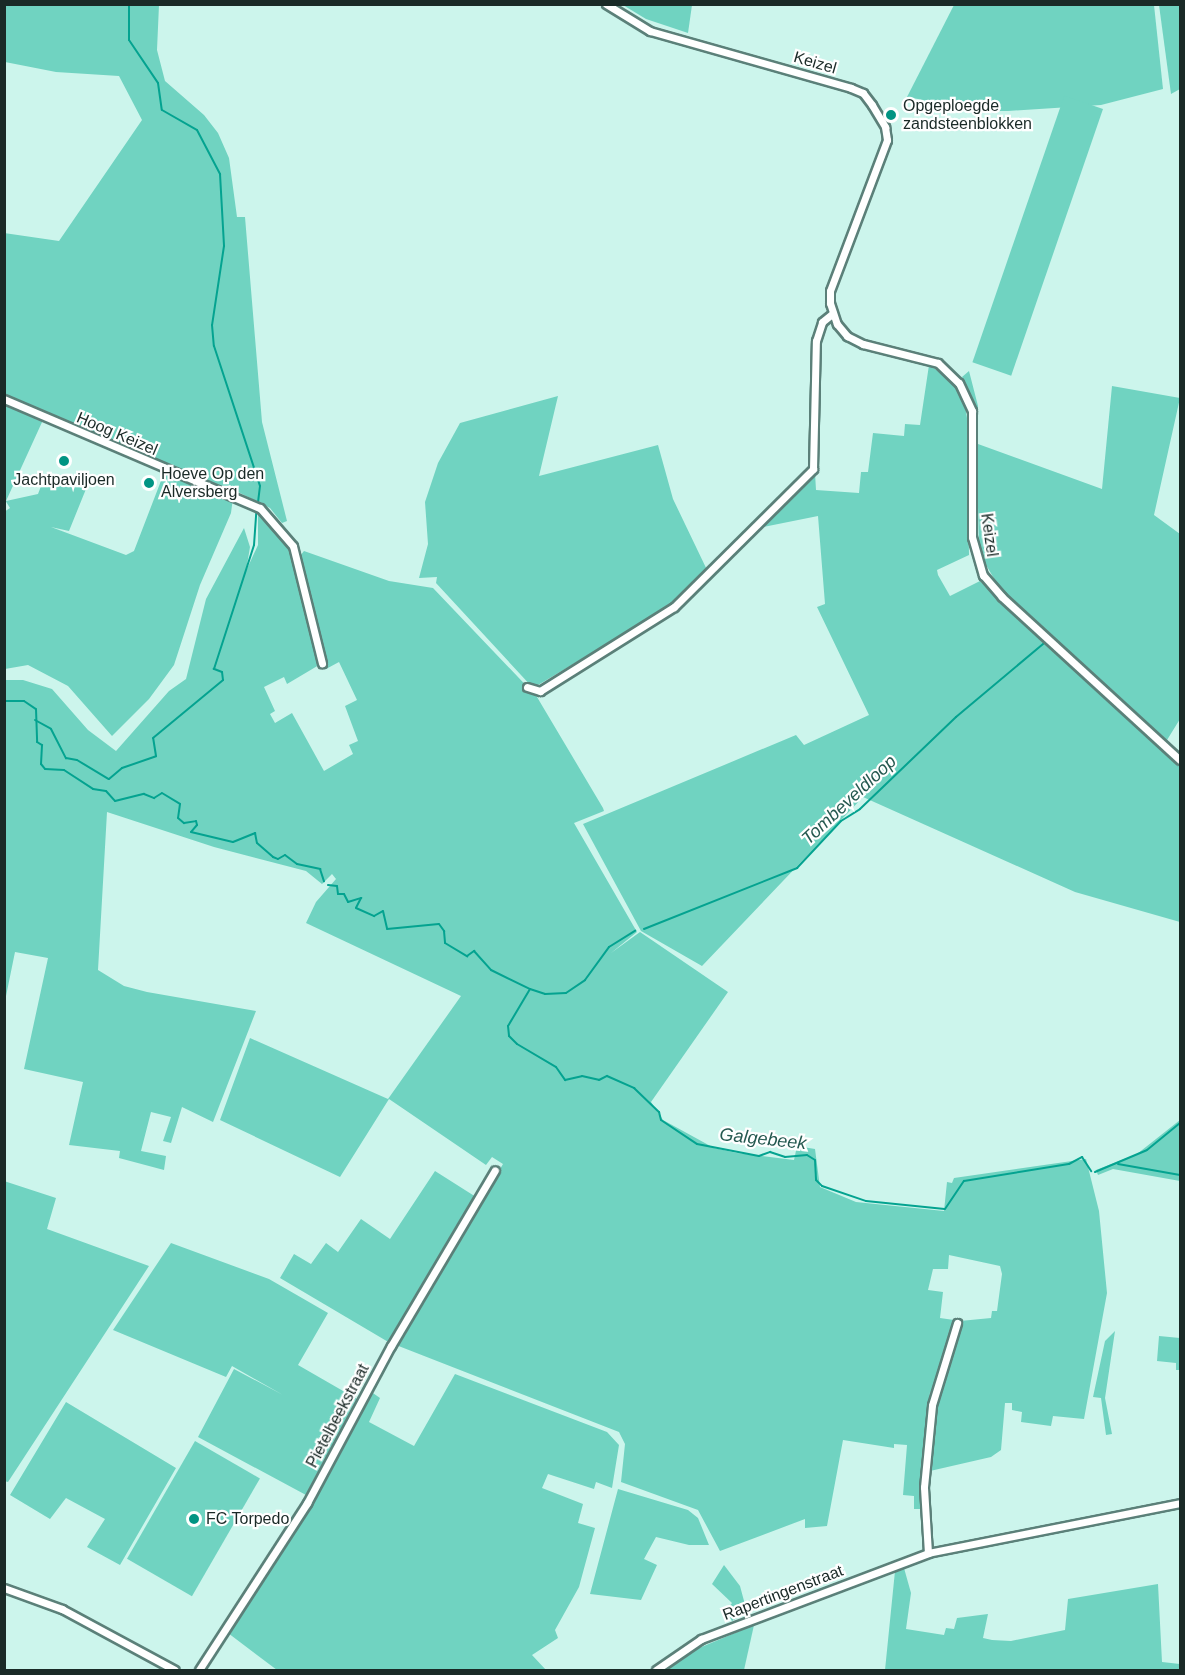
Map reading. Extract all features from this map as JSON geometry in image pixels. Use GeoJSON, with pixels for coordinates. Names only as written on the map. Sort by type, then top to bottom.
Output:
{"type":"FeatureCollection","features":[{"type":"Feature","properties":{"kind":"street","name":"Keizel"},"geometry":{"type":"LineString","coordinates":[[606,4],[650,31],[863,93],[885,127],[885,148],[830,291],[833,313],[843,331],[856,341],[938,363],[959,383],[972,411],[972,537],[983,575],[1002,597],[1180,760]]}},
{"type":"Feature","properties":{"kind":"street"},"geometry":{"type":"LineString","coordinates":[[527,687],[540,691],[674,607],[813,469],[816,342],[822,322],[833,313]]}},
{"type":"Feature","properties":{"kind":"street","name":"Hoog Keizel"},"geometry":{"type":"LineString","coordinates":[[4,399],[260,508],[293,546],[322,663]]}},
{"type":"Feature","properties":{"kind":"street","name":"Pietelbeekstraat"},"geometry":{"type":"LineString","coordinates":[[200,1671],[307,1503],[391,1346],[495,1170]]}},
{"type":"Feature","properties":{"kind":"street"},"geometry":{"type":"LineString","coordinates":[[928,1554],[924,1487],[932,1406],[957,1323]]}},
{"type":"Feature","properties":{"kind":"street","name":"Rapertingenstraat"},"geometry":{"type":"LineString","coordinates":[[656,1671],[701,1639],[928,1554],[1180,1503]]}},
{"type":"Feature","properties":{"kind":"street"},"geometry":{"type":"LineString","coordinates":[[4,1588],[62,1609],[175,1671]]}},
{"type":"Feature","properties":{"kind":"green space"},"geometry":{"type":"Polygon","coordinates":[[[5,5],[159,5],[157,50],[165,81],[204,115],[218,133],[229,158],[237,217],[245,217],[262,422],[287,521],[282,523],[270,508],[234,490],[231,513],[200,585],[174,665],[149,699],[112,736],[68,686],[28,665],[5,669],[4,512],[10,508],[5,500],[5,403],[43,420],[6,501],[38,494],[46,473],[86,489],[69,531],[51,527],[126,555],[134,551],[164,473],[186,482],[188,475],[5,394],[4,233],[59,241],[142,120],[119,76],[56,72],[5,62],[5,5]]]}},
{"type":"Feature","properties":{"kind":"green space"},"geometry":{"type":"Polygon","coordinates":[[[623,5],[692,5],[688,33],[646,19],[623,5]]]}},
{"type":"Feature","properties":{"kind":"green space"},"geometry":{"type":"Polygon","coordinates":[[[954,5],[1154,5],[1163,89],[1101,105],[1008,111],[983,111],[907,97],[954,5]]]}},
{"type":"Feature","properties":{"kind":"green space"},"geometry":{"type":"Polygon","coordinates":[[[1159,5],[1180,5],[1180,89],[1171,94],[1159,5]]]}},
{"type":"Feature","properties":{"kind":"green space"},"geometry":{"type":"Polygon","coordinates":[[[1064,96],[1103,109],[1011,376],[972,362],[1064,96]]]}},
{"type":"Feature","properties":{"kind":"green space"},"geometry":{"type":"Polygon","coordinates":[[[929,365],[952,380],[965,404],[967,418],[969,555],[937,570],[938,575],[950,596],[980,581],[1038,636],[1044,629],[999,587],[979,553],[976,414],[962,377],[969,371],[978,406],[978,444],[1102,489],[1112,386],[1180,398],[1154,515],[1180,534],[1180,719],[1167,740],[1180,753],[1180,922],[1075,892],[863,797],[702,966],[641,931],[583,824],[796,735],[804,745],[869,715],[817,607],[825,604],[818,516],[758,528],[815,473],[816,490],[859,493],[861,472],[868,472],[873,433],[904,436],[905,424],[920,425],[929,365]]]}},
{"type":"Feature","properties":{"kind":"green space"},"geometry":{"type":"Polygon","coordinates":[[[558,396],[539,476],[658,445],[673,499],[708,572],[669,607],[533,688],[436,583],[437,577],[419,578],[428,544],[425,502],[438,463],[460,423],[558,396]]]}},
{"type":"Feature","properties":{"kind":"green space"},"geometry":{"type":"Polygon","coordinates":[[[258,514],[268,518],[293,554],[319,665],[287,684],[284,677],[264,687],[275,711],[270,714],[275,723],[292,713],[324,771],[353,754],[349,745],[358,741],[345,706],[357,700],[339,662],[326,669],[300,556],[304,551],[389,581],[433,588],[537,697],[604,811],[574,823],[637,932],[611,953],[640,932],[728,992],[651,1102],[663,1120],[714,1148],[737,1153],[794,1160],[797,1146],[815,1149],[820,1187],[856,1202],[944,1211],[947,1182],[952,1183],[954,1178],[1086,1159],[1099,1211],[1107,1293],[1084,1419],[1053,1416],[1051,1426],[1021,1422],[1022,1412],[1012,1410],[1012,1403],[1005,1403],[1001,1450],[991,1457],[930,1471],[934,1420],[960,1321],[991,1318],[992,1311],[997,1311],[1002,1274],[1000,1266],[949,1255],[948,1269],[933,1269],[928,1290],[943,1292],[940,1318],[954,1320],[934,1392],[930,1392],[920,1509],[914,1509],[914,1496],[903,1495],[907,1445],[894,1444],[894,1448],[843,1440],[827,1526],[805,1528],[805,1519],[720,1551],[698,1510],[621,1482],[625,1444],[619,1432],[396,1345],[503,1164],[492,1157],[486,1165],[389,1099],[340,1177],[220,1120],[250,1038],[388,1099],[461,996],[306,923],[316,902],[336,879],[332,874],[322,884],[306,871],[214,847],[107,812],[98,970],[124,986],[147,992],[256,1011],[213,1122],[182,1107],[171,1143],[163,1141],[171,1117],[151,1112],[141,1151],[166,1156],[164,1170],[119,1158],[120,1151],[69,1145],[83,1082],[24,1069],[48,958],[15,952],[5,1001],[5,680],[23,680],[52,689],[88,730],[116,751],[169,691],[186,679],[206,599],[244,528],[250,547],[246,571],[258,545],[258,514]]]}},
{"type":"Feature","properties":{"kind":"green space"},"geometry":{"type":"Polygon","coordinates":[[[1180,1120],[1180,1181],[1113,1169],[1098,1175],[1096,1170],[1137,1154],[1180,1120]]]}},
{"type":"Feature","properties":{"kind":"green space"},"geometry":{"type":"Polygon","coordinates":[[[435,1171],[476,1197],[390,1343],[280,1278],[294,1254],[311,1264],[326,1243],[338,1252],[361,1219],[390,1239],[435,1171]]]}},
{"type":"Feature","properties":{"kind":"green space"},"geometry":{"type":"Polygon","coordinates":[[[4,1181],[56,1198],[47,1229],[149,1266],[8,1482],[4,1481],[4,1181]]]}},
{"type":"Feature","properties":{"kind":"green space"},"geometry":{"type":"Polygon","coordinates":[[[171,1243],[269,1279],[328,1313],[298,1365],[357,1399],[306,1495],[198,1437],[234,1369],[283,1395],[232,1366],[226,1377],[113,1330],[171,1243]]]}},
{"type":"Feature","properties":{"kind":"green space"},"geometry":{"type":"Polygon","coordinates":[[[1115,1331],[1105,1398],[1112,1434],[1106,1435],[1101,1398],[1093,1397],[1105,1341],[1115,1331]]]}},
{"type":"Feature","properties":{"kind":"green space"},"geometry":{"type":"Polygon","coordinates":[[[1159,1336],[1180,1338],[1180,1370],[1176,1370],[1176,1363],[1157,1361],[1159,1336]]]}},
{"type":"Feature","properties":{"kind":"green space"},"geometry":{"type":"Polygon","coordinates":[[[455,1374],[607,1432],[619,1445],[612,1488],[596,1482],[594,1489],[548,1474],[542,1488],[583,1504],[578,1523],[595,1528],[579,1587],[555,1630],[558,1638],[532,1655],[546,1670],[277,1670],[228,1633],[309,1504],[370,1391],[380,1398],[369,1422],[414,1446],[455,1374]]]}},
{"type":"Feature","properties":{"kind":"green space"},"geometry":{"type":"Polygon","coordinates":[[[66,1402],[176,1468],[120,1565],[87,1547],[105,1519],[66,1498],[50,1519],[10,1495],[66,1402]]]}},
{"type":"Feature","properties":{"kind":"green space","name":"FC Torpedo"},"geometry":{"type":"Polygon","coordinates":[[[195,1441],[260,1478],[192,1596],[127,1559],[195,1441]]]}},
{"type":"Feature","properties":{"kind":"green space"},"geometry":{"type":"Polygon","coordinates":[[[618,1489],[688,1510],[698,1518],[709,1545],[689,1545],[656,1537],[644,1559],[657,1565],[641,1600],[590,1594],[618,1489]]]}},
{"type":"Feature","properties":{"kind":"green space"},"geometry":{"type":"Polygon","coordinates":[[[724,1565],[740,1586],[747,1612],[732,1621],[726,1611],[732,1603],[712,1584],[724,1565]]]}},
{"type":"Feature","properties":{"kind":"green space"},"geometry":{"type":"Polygon","coordinates":[[[904,1568],[911,1593],[906,1629],[944,1635],[946,1628],[954,1629],[957,1618],[988,1614],[983,1638],[992,1640],[1011,1641],[1065,1630],[1068,1599],[1158,1584],[1162,1662],[1180,1664],[1180,1670],[885,1670],[895,1571],[904,1568]]]}},
{"type":"Feature","properties":{"kind":"green space"},"geometry":{"type":"Polygon","coordinates":[[[754,1625],[744,1670],[666,1670],[692,1651],[754,1625]]]}},
{"type":"Feature","properties":{"kind":"waterway"},"geometry":{"type":"LineString","coordinates":[[129,4],[129,40],[158,83],[162,110],[197,130],[220,174],[224,246],[212,325],[214,346],[260,486],[258,502]]}},
{"type":"Feature","properties":{"kind":"waterway"},"geometry":{"type":"LineString","coordinates":[[35,720],[51,729],[66,758],[77,760],[109,779],[122,768],[156,756],[153,738],[223,680],[222,672],[214,669],[254,545],[256,513]]}},
{"type":"Feature","properties":{"kind":"waterway","name":"Tombeveldloop"},"geometry":{"type":"LineString","coordinates":[[644,929],[797,868],[841,821],[860,809],[956,717],[1043,644]]}},
{"type":"Feature","properties":{"kind":"waterway","name":"Galgebeek"},"geometry":{"type":"LineString","coordinates":[[4,701],[24,701],[36,709],[37,742],[42,745],[41,764],[45,769],[64,770],[93,789],[106,791],[115,801],[144,794],[154,798],[162,793],[180,804],[178,818],[184,823],[196,821],[197,825],[191,832],[233,842],[255,833],[257,843],[273,857],[278,859],[285,855],[297,864],[320,869],[324,881]]}},
{"type":"Feature","properties":{"kind":"waterway","name":"Galgebeek"},"geometry":{"type":"LineString","coordinates":[[328,885],[337,886],[338,894],[344,894],[348,902],[361,898],[356,908],[374,916],[383,911],[387,929],[439,924],[444,931],[445,943],[467,956],[474,951],[491,970],[530,989],[508,1026],[509,1036],[517,1044],[556,1067],[565,1080],[582,1076],[599,1080],[607,1076],[634,1088],[659,1112],[661,1120],[697,1144],[759,1156],[770,1152],[785,1157],[807,1155],[815,1160],[816,1180],[822,1186],[866,1201],[945,1209],[964,1181],[1069,1164],[1082,1157],[1091,1171]]}},
{"type":"Feature","properties":{"kind":"waterway","name":"Tombeveldloop"},"geometry":{"type":"LineString","coordinates":[[530,989],[545,994],[566,993],[585,980],[609,947],[635,931]]}},
{"type":"Feature","properties":{"kind":"waterway","name":"Galgebeek"},"geometry":{"type":"LineString","coordinates":[[1095,1172],[1147,1150],[1180,1123]]}},
{"type":"Feature","properties":{"kind":"waterway"},"geometry":{"type":"LineString","coordinates":[[1118,1164],[1180,1175]]}},
{"type":"Feature","properties":{"kind":"place","name":"Opgeploegde zandsteenblokken"},"geometry":{"type":"Point","coordinates":[891,115]}},
{"type":"Feature","properties":{"kind":"place","name":"Jachtpaviljoen"},"geometry":{"type":"Point","coordinates":[64,461]}},
{"type":"Feature","properties":{"kind":"place","name":"Hoeve Op den Alversberg"},"geometry":{"type":"Point","coordinates":[149,483]}},
{"type":"Feature","properties":{"kind":"place","name":"FC Torpedo"},"geometry":{"type":"Point","coordinates":[194,1519]}}]}
